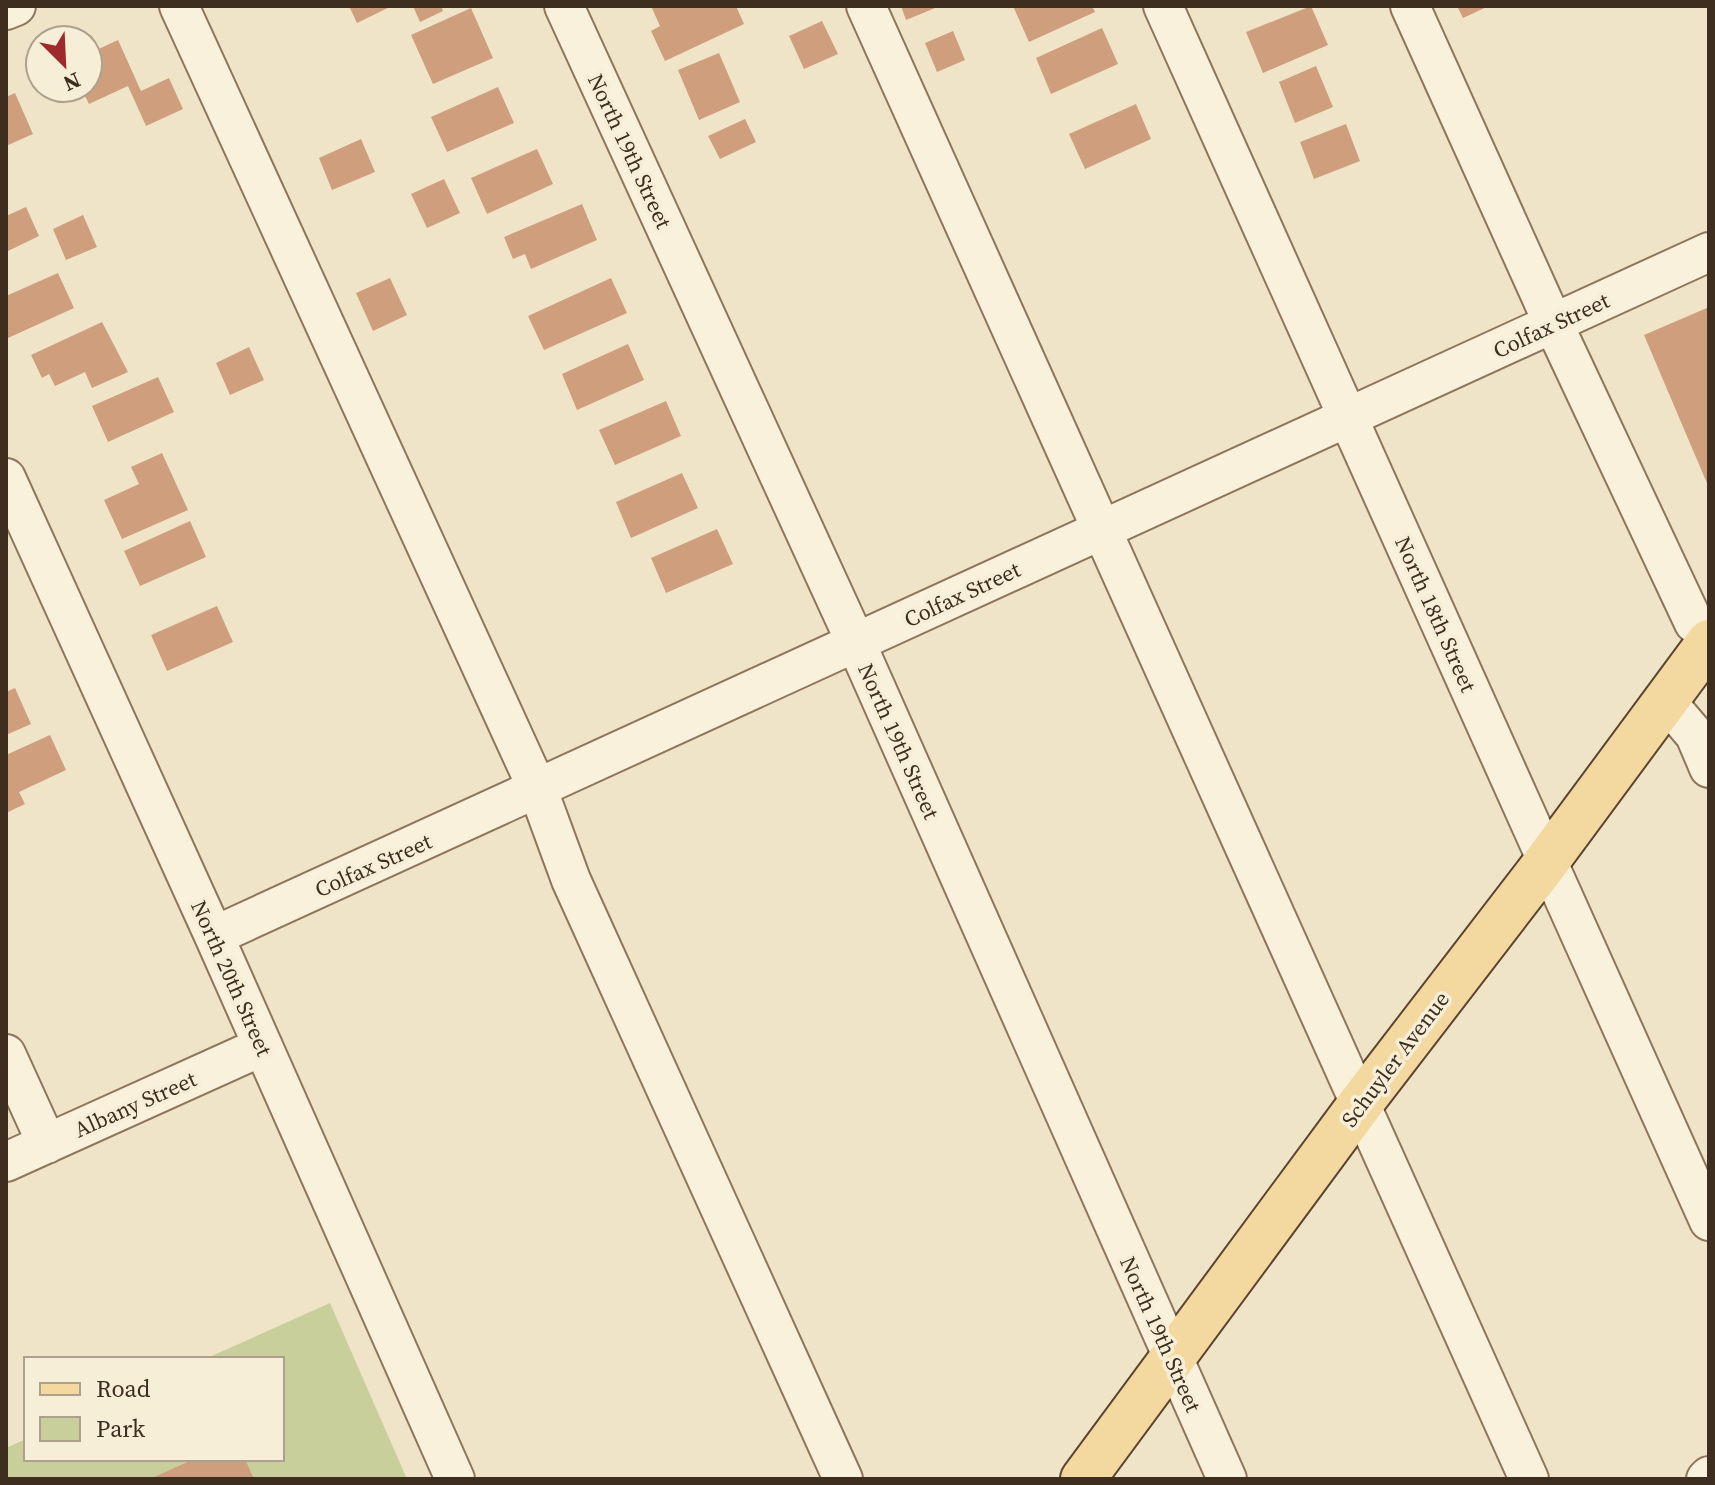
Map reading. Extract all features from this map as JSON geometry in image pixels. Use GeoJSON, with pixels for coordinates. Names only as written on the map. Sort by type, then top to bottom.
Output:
{"type":"FeatureCollection","features":[{"type":"Feature","properties":{"kind":"main road","name":"Schuyler Avenue"},"geometry":{"type":"LineString","coordinates":[[1083,1479],[1361,1103],[1547,861],[1709,642]]}},
{"type":"Feature","properties":{"kind":"street"},"geometry":{"type":"LineString","coordinates":[[6,10],[16,6]]}},
{"type":"Feature","properties":{"kind":"street"},"geometry":{"type":"LineString","coordinates":[[179,6],[538,790],[571,880],[843,1479]]}},
{"type":"Feature","properties":{"kind":"street","name":"North 19th Street"},"geometry":{"type":"LineString","coordinates":[[564,6],[856,643],[1227,1479]]}},
{"type":"Feature","properties":{"kind":"street"},"geometry":{"type":"LineString","coordinates":[[866,6],[1529,1479]]}},
{"type":"Feature","properties":{"kind":"street","name":"North 18th Street"},"geometry":{"type":"LineString","coordinates":[[1163,6],[1709,1221]]}},
{"type":"Feature","properties":{"kind":"street"},"geometry":{"type":"LineString","coordinates":[[1410,6],[1553,323],[1694,623],[1709,635]]}},
{"type":"Feature","properties":{"kind":"street","name":"Colfax Street"},"geometry":{"type":"LineString","coordinates":[[214,936],[1709,252]]}},
{"type":"Feature","properties":{"kind":"street","name":"North 20th Street"},"geometry":{"type":"LineString","coordinates":[[6,478],[16,532],[214,936],[455,1479]]}},
{"type":"Feature","properties":{"kind":"street"},"geometry":{"type":"LineString","coordinates":[[1665,700],[1695,735],[1709,768]]}},
{"type":"Feature","properties":{"kind":"street","name":"Albany Street"},"geometry":{"type":"LineString","coordinates":[[6,1162],[263,1046]]}},
{"type":"Feature","properties":{"kind":"street"},"geometry":{"type":"LineString","coordinates":[[6,1054],[47,1144]]}},
{"type":"Feature","properties":{"kind":"green space"},"geometry":{"type":"Polygon","coordinates":[[[330,1303],[407,1479],[6,1479],[6,1448],[24,1440],[24,1461],[284,1461],[284,1357],[209,1357],[330,1303]]]}},
{"type":"Feature","properties":{"kind":"building"},"geometry":{"type":"Polygon","coordinates":[[[349,6],[392,6],[357,23],[349,6]]]}},
{"type":"Feature","properties":{"kind":"building"},"geometry":{"type":"Polygon","coordinates":[[[413,6],[441,6],[443,11],[420,22],[413,6]]]}},
{"type":"Feature","properties":{"kind":"building"},"geometry":{"type":"Polygon","coordinates":[[[651,6],[736,6],[744,24],[665,61],[651,31],[660,26],[651,6]]]}},
{"type":"Feature","properties":{"kind":"building"},"geometry":{"type":"Polygon","coordinates":[[[901,6],[940,6],[906,20],[901,6]]]}},
{"type":"Feature","properties":{"kind":"building"},"geometry":{"type":"Polygon","coordinates":[[[1013,6],[1092,6],[1095,12],[1029,42],[1013,6]]]}},
{"type":"Feature","properties":{"kind":"building"},"geometry":{"type":"Polygon","coordinates":[[[1311,6],[1328,45],[1263,73],[1246,32],[1311,6]]]}},
{"type":"Feature","properties":{"kind":"building"},"geometry":{"type":"Polygon","coordinates":[[[1457,6],[1489,6],[1463,18],[1457,6]]]}},
{"type":"Feature","properties":{"kind":"building"},"geometry":{"type":"Polygon","coordinates":[[[471,8],[493,58],[433,84],[411,35],[471,8]]]}},
{"type":"Feature","properties":{"kind":"building"},"geometry":{"type":"Polygon","coordinates":[[[822,21],[838,54],[804,69],[789,36],[822,21]]]}},
{"type":"Feature","properties":{"kind":"building"},"geometry":{"type":"Polygon","coordinates":[[[1102,28],[1118,64],[1051,94],[1036,58],[1102,28]]]}},
{"type":"Feature","properties":{"kind":"building"},"geometry":{"type":"Polygon","coordinates":[[[953,31],[965,60],[937,72],[925,43],[953,31]]]}},
{"type":"Feature","properties":{"kind":"building"},"geometry":{"type":"Polygon","coordinates":[[[118,40],[141,91],[169,78],[183,109],[146,126],[128,86],[104,97],[104,47],[118,40]]]}},
{"type":"Feature","properties":{"kind":"building"},"geometry":{"type":"Polygon","coordinates":[[[719,53],[740,102],[699,120],[678,70],[719,53]]]}},
{"type":"Feature","properties":{"kind":"building"},"geometry":{"type":"Polygon","coordinates":[[[1316,66],[1333,107],[1295,123],[1279,82],[1316,66]]]}},
{"type":"Feature","properties":{"kind":"building"},"geometry":{"type":"Polygon","coordinates":[[[498,87],[514,123],[447,152],[431,117],[498,87]]]}},
{"type":"Feature","properties":{"kind":"building"},"geometry":{"type":"Polygon","coordinates":[[[15,93],[33,134],[6,146],[6,97],[15,93]]]}},
{"type":"Feature","properties":{"kind":"building"},"geometry":{"type":"Polygon","coordinates":[[[1136,104],[1151,139],[1085,169],[1069,134],[1136,104]]]}},
{"type":"Feature","properties":{"kind":"building"},"geometry":{"type":"Polygon","coordinates":[[[745,119],[756,142],[720,159],[708,136],[745,119]]]}},
{"type":"Feature","properties":{"kind":"building"},"geometry":{"type":"Polygon","coordinates":[[[1346,124],[1360,161],[1314,179],[1300,142],[1346,124]]]}},
{"type":"Feature","properties":{"kind":"building"},"geometry":{"type":"Polygon","coordinates":[[[361,139],[375,172],[332,190],[319,158],[361,139]]]}},
{"type":"Feature","properties":{"kind":"building"},"geometry":{"type":"Polygon","coordinates":[[[537,149],[553,184],[487,214],[471,178],[537,149]]]}},
{"type":"Feature","properties":{"kind":"building"},"geometry":{"type":"Polygon","coordinates":[[[444,179],[460,213],[427,228],[411,194],[444,179]]]}},
{"type":"Feature","properties":{"kind":"building"},"geometry":{"type":"Polygon","coordinates":[[[582,204],[597,240],[531,269],[525,254],[513,259],[504,237],[582,204]]]}},
{"type":"Feature","properties":{"kind":"building"},"geometry":{"type":"Polygon","coordinates":[[[26,207],[39,236],[6,252],[6,216],[26,207]]]}},
{"type":"Feature","properties":{"kind":"building"},"geometry":{"type":"Polygon","coordinates":[[[83,215],[97,247],[66,260],[53,229],[83,215]]]}},
{"type":"Feature","properties":{"kind":"building"},"geometry":{"type":"Polygon","coordinates":[[[58,273],[74,308],[8,338],[6,296],[58,273]]]}},
{"type":"Feature","properties":{"kind":"building"},"geometry":{"type":"Polygon","coordinates":[[[390,278],[407,315],[373,331],[356,293],[390,278]]]}},
{"type":"Feature","properties":{"kind":"building"},"geometry":{"type":"Polygon","coordinates":[[[611,278],[627,313],[544,350],[528,316],[611,278]]]}},
{"type":"Feature","properties":{"kind":"building"},"geometry":{"type":"Polygon","coordinates":[[[1709,307],[1709,488],[1644,335],[1709,307]]]}},
{"type":"Feature","properties":{"kind":"building"},"geometry":{"type":"Polygon","coordinates":[[[102,322],[128,372],[92,388],[85,372],[55,386],[49,374],[42,378],[31,355],[102,322]]]}},
{"type":"Feature","properties":{"kind":"building"},"geometry":{"type":"Polygon","coordinates":[[[628,344],[644,380],[577,410],[562,374],[628,344]]]}},
{"type":"Feature","properties":{"kind":"building"},"geometry":{"type":"Polygon","coordinates":[[[249,347],[264,380],[230,395],[216,363],[249,347]]]}},
{"type":"Feature","properties":{"kind":"building"},"geometry":{"type":"Polygon","coordinates":[[[158,377],[174,412],[108,442],[92,406],[158,377]]]}},
{"type":"Feature","properties":{"kind":"building"},"geometry":{"type":"Polygon","coordinates":[[[666,401],[681,436],[615,465],[599,430],[666,401]]]}},
{"type":"Feature","properties":{"kind":"building"},"geometry":{"type":"Polygon","coordinates":[[[162,453],[188,510],[122,539],[104,500],[139,484],[131,467],[162,453]]]}},
{"type":"Feature","properties":{"kind":"building"},"geometry":{"type":"Polygon","coordinates":[[[682,473],[698,508],[631,538],[616,502],[682,473]]]}},
{"type":"Feature","properties":{"kind":"building"},"geometry":{"type":"Polygon","coordinates":[[[190,521],[206,557],[140,586],[124,551],[190,521]]]}},
{"type":"Feature","properties":{"kind":"building"},"geometry":{"type":"Polygon","coordinates":[[[717,529],[733,564],[666,593],[651,558],[717,529]]]}},
{"type":"Feature","properties":{"kind":"building"},"geometry":{"type":"Polygon","coordinates":[[[217,606],[233,642],[167,671],[151,635],[217,606]]]}},
{"type":"Feature","properties":{"kind":"building"},"geometry":{"type":"Polygon","coordinates":[[[15,688],[31,724],[6,735],[6,692],[15,688]]]}},
{"type":"Feature","properties":{"kind":"building"},"geometry":{"type":"Polygon","coordinates":[[[50,735],[66,770],[19,792],[25,804],[6,813],[6,755],[50,735]]]}},
{"type":"Feature","properties":{"kind":"building"},"geometry":{"type":"Polygon","coordinates":[[[190,1461],[246,1461],[254,1479],[150,1479],[190,1461]]]}}]}
